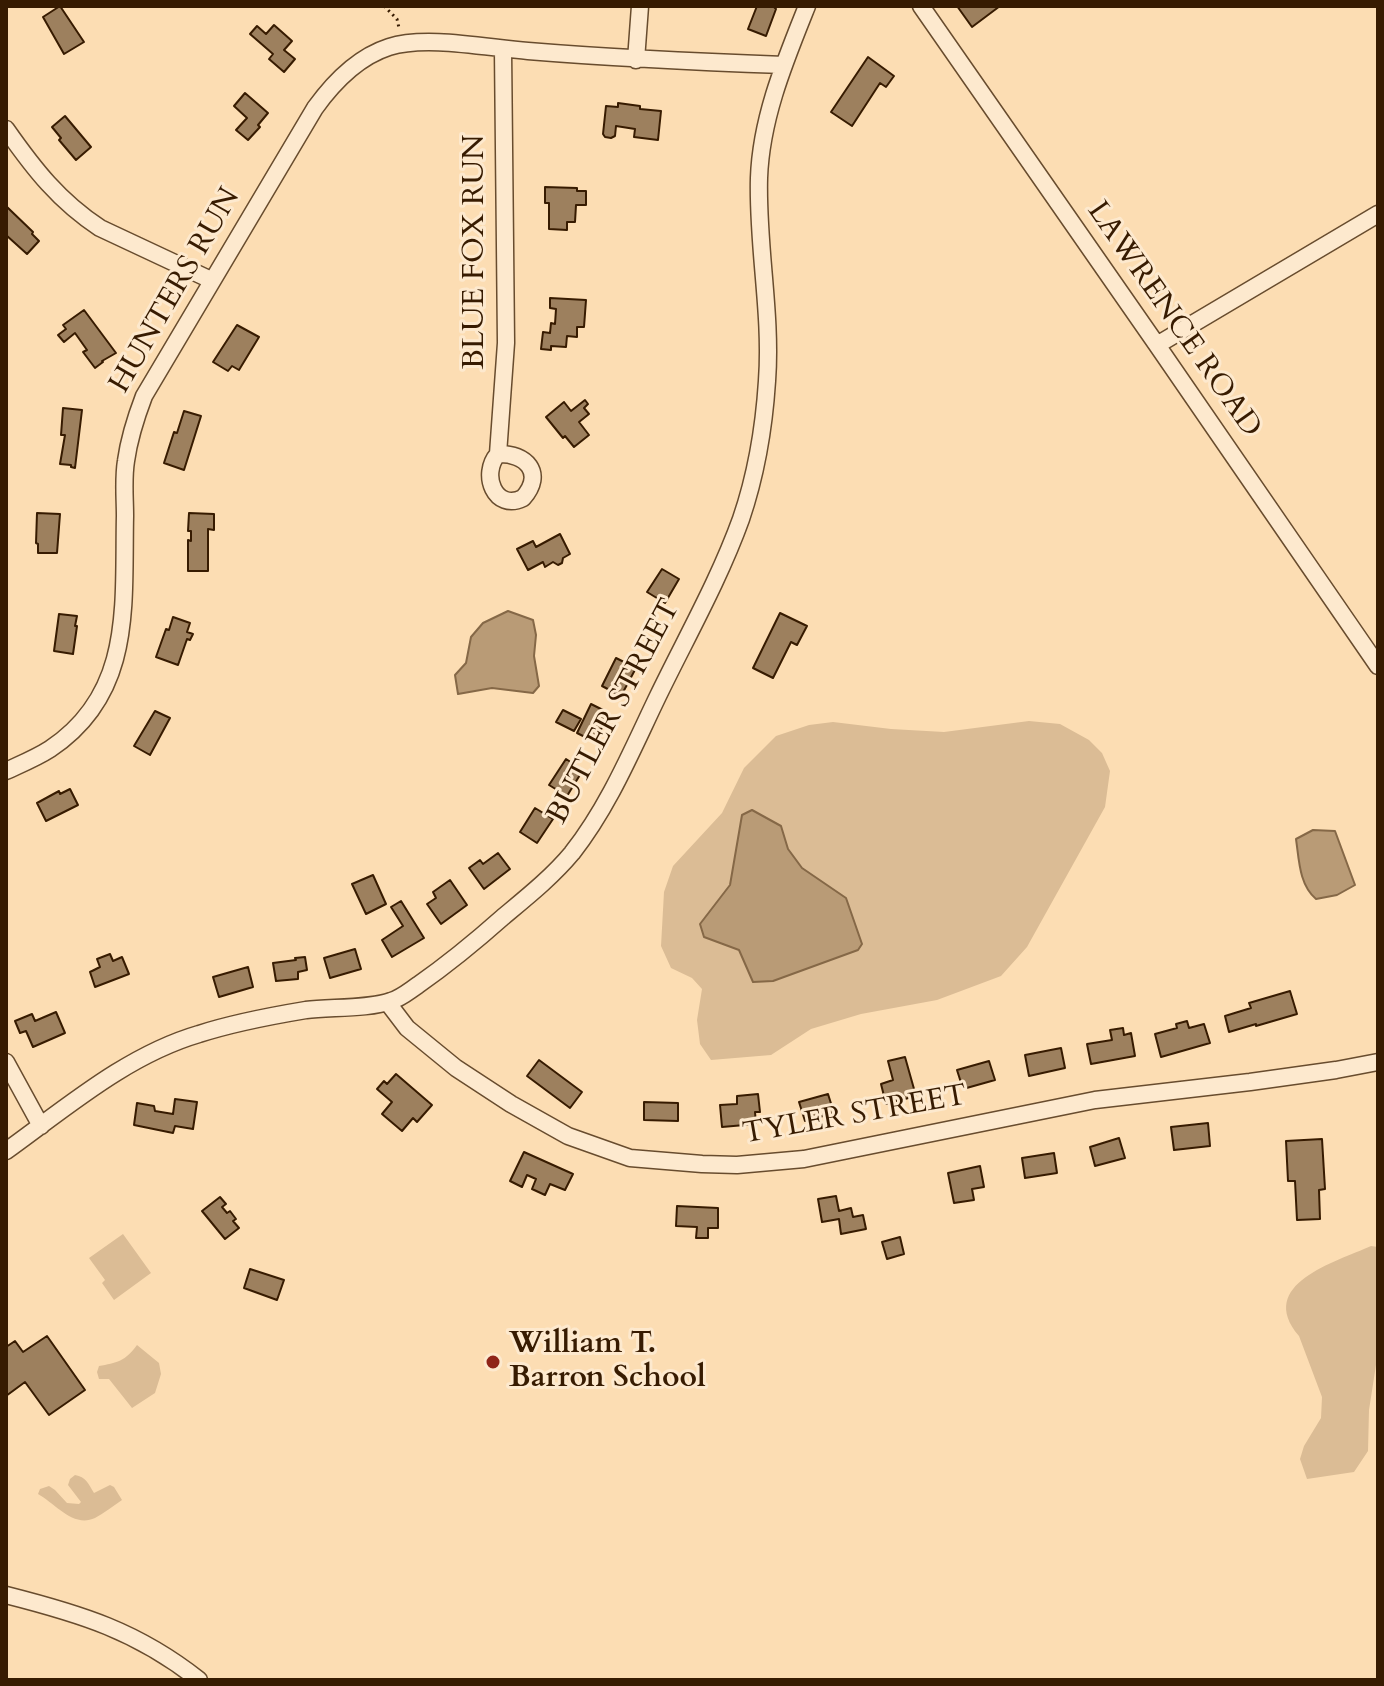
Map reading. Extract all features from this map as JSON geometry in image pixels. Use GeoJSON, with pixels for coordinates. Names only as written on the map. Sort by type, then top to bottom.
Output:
{"type":"FeatureCollection","features":[{"type":"Feature","properties":{"kind":"street"},"geometry":{"type":"LineString","coordinates":[[636,60],[640,6]]}},
{"type":"Feature","properties":{"kind":"street","name":"BUTLER STREET"},"geometry":{"type":"LineString","coordinates":[[6,1151],[130,1065],[177,1041],[303,1011],[388,1003],[400,997],[516,907],[549,878],[588,832],[619,778],[727,552],[751,487],[764,419],[769,350],[759,211],[762,141],[784,65],[807,6]]}},
{"type":"Feature","properties":{"kind":"street","name":"LAWRENCE ROAD"},"geometry":{"type":"LineString","coordinates":[[921,6],[1378,666]]}},
{"type":"Feature","properties":{"kind":"street","name":"HUNTERS RUN"},"geometry":{"type":"LineString","coordinates":[[6,771],[35,758],[64,738],[88,714],[107,685],[120,634],[123,599],[125,463],[144,396],[315,108],[339,80],[368,56],[404,43],[439,43],[636,60],[784,65]]}},
{"type":"Feature","properties":{"kind":"street","name":"BLUE FOX RUN"},"geometry":{"type":"LineString","coordinates":[[498,454],[506,343],[503,50]]}},
{"type":"Feature","properties":{"kind":"street"},"geometry":{"type":"LineString","coordinates":[[6,129],[59,197],[86,218],[100,228],[211,280]]}},
{"type":"Feature","properties":{"kind":"street"},"geometry":{"type":"LineString","coordinates":[[1157,345],[1378,214]]}},
{"type":"Feature","properties":{"kind":"street","name":"TYLER STREET"},"geometry":{"type":"LineString","coordinates":[[388,1003],[407,1028],[456,1068],[568,1136],[630,1158],[702,1164],[737,1165],[804,1159],[1095,1100],[1250,1082],[1378,1062]]}},
{"type":"Feature","properties":{"kind":"street"},"geometry":{"type":"LineString","coordinates":[[6,1062],[41,1126]]}},
{"type":"Feature","properties":{"kind":"street"},"geometry":{"type":"LineString","coordinates":[[6,1595],[113,1627],[145,1642],[199,1680]]}},
{"type":"Feature","properties":{"kind":"path"},"geometry":{"type":"LineString","coordinates":[[384,6],[397,19],[404,43]]}},
{"type":"Feature","properties":{"kind":"shaded area"},"geometry":{"type":"Polygon","coordinates":[[[508,611],[533,620],[539,686],[533,693],[492,688],[458,694],[455,675],[466,663],[471,637],[483,623],[508,611]]]}},
{"type":"Feature","properties":{"kind":"shaded area"},"geometry":{"type":"Polygon","coordinates":[[[1029,721],[1060,724],[1089,740],[1102,753],[1110,771],[1105,807],[1027,947],[1001,976],[937,1000],[861,1014],[811,1029],[771,1055],[711,1060],[700,1044],[697,1020],[702,989],[692,978],[671,968],[661,946],[664,892],[673,866],[722,813],[744,768],[776,736],[809,725],[833,722],[944,732],[1029,721]]]}},
{"type":"Feature","properties":{"kind":"shaded area"},"geometry":{"type":"Polygon","coordinates":[[[752,810],[781,826],[788,849],[802,868],[846,898],[862,944],[858,950],[773,981],[753,982],[739,950],[704,937],[700,924],[730,885],[742,815],[752,810]]]}},
{"type":"Feature","properties":{"kind":"shaded area"},"geometry":{"type":"Polygon","coordinates":[[[1313,830],[1335,831],[1355,885],[1337,895],[1316,899],[1303,879],[1296,839],[1313,830]]]}},
{"type":"Feature","properties":{"kind":"shaded area"},"geometry":{"type":"Polygon","coordinates":[[[123,1234],[151,1273],[114,1300],[102,1283],[105,1280],[89,1258],[123,1234]]]}},
{"type":"Feature","properties":{"kind":"shaded area"},"geometry":{"type":"Polygon","coordinates":[[[1371,1246],[1378,1247],[1378,1352],[1369,1410],[1368,1451],[1354,1472],[1307,1479],[1300,1459],[1321,1418],[1322,1397],[1299,1336],[1288,1318],[1287,1302],[1293,1289],[1305,1278],[1371,1246]]]}},
{"type":"Feature","properties":{"kind":"shaded area"},"geometry":{"type":"Polygon","coordinates":[[[137,1345],[159,1363],[161,1374],[155,1393],[132,1408],[109,1379],[99,1379],[97,1372],[99,1366],[120,1360],[137,1345]]]}},
{"type":"Feature","properties":{"kind":"shaded area"},"geometry":{"type":"Polygon","coordinates":[[[75,1475],[84,1479],[94,1493],[110,1485],[114,1487],[122,1500],[95,1518],[79,1520],[65,1514],[38,1494],[40,1489],[49,1486],[67,1503],[79,1504],[81,1502],[68,1485],[75,1475]]]}},
{"type":"Feature","properties":{"kind":"building"},"geometry":{"type":"Polygon","coordinates":[[[60,6],[84,42],[64,54],[43,17],[60,6]]]}},
{"type":"Feature","properties":{"kind":"building"},"geometry":{"type":"Polygon","coordinates":[[[757,6],[773,6],[776,9],[766,36],[748,29],[757,6]]]}},
{"type":"Feature","properties":{"kind":"building"},"geometry":{"type":"Polygon","coordinates":[[[957,6],[1000,6],[972,27],[957,6]]]}},
{"type":"Feature","properties":{"kind":"building"},"geometry":{"type":"Polygon","coordinates":[[[274,25],[292,41],[284,50],[295,59],[284,72],[269,59],[273,54],[250,34],[257,26],[266,34],[274,25]]]}},
{"type":"Feature","properties":{"kind":"building"},"geometry":{"type":"Polygon","coordinates":[[[868,57],[894,76],[886,87],[880,83],[852,126],[831,112],[868,57]]]}},
{"type":"Feature","properties":{"kind":"building"},"geometry":{"type":"Polygon","coordinates":[[[245,93],[268,113],[248,140],[236,130],[247,118],[234,106],[245,93]]]}},
{"type":"Feature","properties":{"kind":"building"},"geometry":{"type":"Polygon","coordinates":[[[618,103],[661,111],[658,140],[634,137],[635,129],[616,126],[615,136],[605,137],[606,106],[618,107],[618,103]]]}},
{"type":"Feature","properties":{"kind":"building"},"geometry":{"type":"Polygon","coordinates":[[[65,116],[91,147],[76,160],[52,127],[65,116]]]}},
{"type":"Feature","properties":{"kind":"building"},"geometry":{"type":"Polygon","coordinates":[[[545,187],[586,191],[586,205],[576,205],[575,222],[567,222],[567,230],[549,229],[549,203],[545,203],[545,187]]]}},
{"type":"Feature","properties":{"kind":"building"},"geometry":{"type":"Polygon","coordinates":[[[6,206],[39,241],[27,254],[6,235],[6,206]]]}},
{"type":"Feature","properties":{"kind":"building"},"geometry":{"type":"Polygon","coordinates":[[[550,298],[586,300],[584,327],[577,327],[577,337],[567,336],[566,347],[551,346],[551,350],[541,349],[543,332],[550,333],[551,323],[555,324],[556,309],[550,308],[550,298]]]}},
{"type":"Feature","properties":{"kind":"building"},"geometry":{"type":"Polygon","coordinates":[[[84,310],[116,353],[95,368],[83,352],[87,350],[75,333],[64,342],[58,335],[66,329],[63,325],[84,310]]]}},
{"type":"Feature","properties":{"kind":"building"},"geometry":{"type":"Polygon","coordinates":[[[237,325],[259,337],[239,370],[232,366],[228,371],[213,362],[237,325]]]}},
{"type":"Feature","properties":{"kind":"building"},"geometry":{"type":"Polygon","coordinates":[[[585,400],[588,404],[584,408],[589,414],[579,422],[589,435],[574,447],[546,417],[564,402],[571,411],[585,400]]]}},
{"type":"Feature","properties":{"kind":"building"},"geometry":{"type":"Polygon","coordinates":[[[63,408],[82,410],[75,468],[60,464],[65,435],[61,435],[63,408]]]}},
{"type":"Feature","properties":{"kind":"building"},"geometry":{"type":"Polygon","coordinates":[[[184,411],[201,416],[184,470],[164,463],[184,411]]]}},
{"type":"Feature","properties":{"kind":"building"},"geometry":{"type":"Polygon","coordinates":[[[37,513],[60,514],[57,553],[38,553],[37,513]]]}},
{"type":"Feature","properties":{"kind":"building"},"geometry":{"type":"Polygon","coordinates":[[[189,513],[214,514],[214,530],[208,529],[208,571],[188,571],[188,540],[191,541],[189,513]]]}},
{"type":"Feature","properties":{"kind":"building"},"geometry":{"type":"Polygon","coordinates":[[[560,534],[570,554],[563,558],[562,563],[558,565],[553,562],[545,567],[543,562],[528,570],[517,549],[533,541],[536,547],[560,534]]]}},
{"type":"Feature","properties":{"kind":"building"},"geometry":{"type":"Polygon","coordinates":[[[662,569],[679,579],[665,603],[647,592],[662,569]]]}},
{"type":"Feature","properties":{"kind":"building"},"geometry":{"type":"Polygon","coordinates":[[[780,613],[807,626],[797,645],[791,642],[773,678],[753,668],[780,613]]]}},
{"type":"Feature","properties":{"kind":"building"},"geometry":{"type":"Polygon","coordinates":[[[59,614],[77,616],[73,654],[54,651],[59,614]]]}},
{"type":"Feature","properties":{"kind":"building"},"geometry":{"type":"Polygon","coordinates":[[[173,617],[190,623],[187,632],[193,634],[190,640],[187,639],[178,665],[156,657],[173,617]]]}},
{"type":"Feature","properties":{"kind":"building"},"geometry":{"type":"Polygon","coordinates":[[[616,658],[636,668],[621,696],[602,686],[616,658]]]}},
{"type":"Feature","properties":{"kind":"building"},"geometry":{"type":"Polygon","coordinates":[[[591,704],[609,713],[595,742],[577,733],[591,704]]]}},
{"type":"Feature","properties":{"kind":"building"},"geometry":{"type":"Polygon","coordinates":[[[563,710],[581,719],[574,731],[556,722],[563,710]]]}},
{"type":"Feature","properties":{"kind":"building"},"geometry":{"type":"Polygon","coordinates":[[[155,711],[170,718],[150,755],[134,746],[155,711]]]}},
{"type":"Feature","properties":{"kind":"building"},"geometry":{"type":"Polygon","coordinates":[[[566,759],[583,770],[567,796],[549,785],[566,759]]]}},
{"type":"Feature","properties":{"kind":"building"},"geometry":{"type":"Polygon","coordinates":[[[70,789],[78,805],[46,821],[37,803],[59,791],[60,794],[70,789]]]}},
{"type":"Feature","properties":{"kind":"building"},"geometry":{"type":"Polygon","coordinates":[[[535,808],[553,819],[537,843],[520,832],[535,808]]]}},
{"type":"Feature","properties":{"kind":"building"},"geometry":{"type":"Polygon","coordinates":[[[498,853],[510,869],[484,889],[469,868],[480,860],[483,864],[498,853]]]}},
{"type":"Feature","properties":{"kind":"building"},"geometry":{"type":"Polygon","coordinates":[[[373,875],[386,904],[366,914],[352,884],[373,875]]]}},
{"type":"Feature","properties":{"kind":"building"},"geometry":{"type":"Polygon","coordinates":[[[450,880],[467,905],[441,924],[427,904],[436,898],[433,892],[450,880]]]}},
{"type":"Feature","properties":{"kind":"building"},"geometry":{"type":"Polygon","coordinates":[[[401,901],[424,938],[392,957],[382,940],[403,926],[391,907],[401,901]]]}},
{"type":"Feature","properties":{"kind":"building"},"geometry":{"type":"Polygon","coordinates":[[[355,949],[361,969],[330,978],[324,958],[355,949]]]}},
{"type":"Feature","properties":{"kind":"building"},"geometry":{"type":"Polygon","coordinates":[[[110,954],[113,961],[122,957],[129,974],[95,987],[90,972],[100,967],[97,959],[110,954]]]}},
{"type":"Feature","properties":{"kind":"building"},"geometry":{"type":"Polygon","coordinates":[[[305,957],[307,970],[298,972],[298,979],[276,981],[273,963],[305,957]]]}},
{"type":"Feature","properties":{"kind":"building"},"geometry":{"type":"Polygon","coordinates":[[[248,967],[253,987],[219,997],[213,977],[248,967]]]}},
{"type":"Feature","properties":{"kind":"building"},"geometry":{"type":"Polygon","coordinates":[[[1290,991],[1297,1014],[1229,1032],[1225,1016],[1251,1008],[1249,1003],[1290,991]]]}},
{"type":"Feature","properties":{"kind":"building"},"geometry":{"type":"Polygon","coordinates":[[[56,1012],[65,1033],[33,1047],[26,1031],[20,1033],[15,1021],[32,1014],[35,1021],[56,1012]]]}},
{"type":"Feature","properties":{"kind":"building"},"geometry":{"type":"Polygon","coordinates":[[[1187,1021],[1189,1028],[1204,1024],[1210,1043],[1161,1057],[1155,1034],[1177,1028],[1176,1024],[1187,1021]]]}},
{"type":"Feature","properties":{"kind":"building"},"geometry":{"type":"Polygon","coordinates":[[[1123,1028],[1124,1035],[1131,1033],[1135,1056],[1091,1064],[1087,1044],[1112,1040],[1110,1030],[1123,1028]]]}},
{"type":"Feature","properties":{"kind":"building"},"geometry":{"type":"Polygon","coordinates":[[[1061,1048],[1065,1068],[1029,1076],[1025,1055],[1061,1048]]]}},
{"type":"Feature","properties":{"kind":"building"},"geometry":{"type":"Polygon","coordinates":[[[905,1057],[916,1096],[886,1104],[881,1084],[893,1080],[888,1061],[905,1057]]]}},
{"type":"Feature","properties":{"kind":"building"},"geometry":{"type":"Polygon","coordinates":[[[539,1060],[582,1092],[570,1108],[527,1076],[539,1060]]]}},
{"type":"Feature","properties":{"kind":"building"},"geometry":{"type":"Polygon","coordinates":[[[989,1061],[995,1080],[963,1089],[957,1070],[989,1061]]]}},
{"type":"Feature","properties":{"kind":"building"},"geometry":{"type":"Polygon","coordinates":[[[396,1074],[432,1105],[417,1122],[413,1118],[402,1131],[382,1114],[392,1102],[377,1089],[396,1074]]]}},
{"type":"Feature","properties":{"kind":"building"},"geometry":{"type":"Polygon","coordinates":[[[758,1094],[760,1112],[755,1112],[756,1124],[722,1127],[720,1105],[737,1104],[737,1096],[758,1094]]]}},
{"type":"Feature","properties":{"kind":"building"},"geometry":{"type":"Polygon","coordinates":[[[828,1094],[834,1113],[805,1121],[799,1102],[828,1094]]]}},
{"type":"Feature","properties":{"kind":"building"},"geometry":{"type":"Polygon","coordinates":[[[175,1099],[197,1102],[193,1129],[175,1126],[173,1133],[134,1125],[137,1103],[173,1114],[175,1099]]]}},
{"type":"Feature","properties":{"kind":"building"},"geometry":{"type":"Polygon","coordinates":[[[644,1102],[678,1103],[678,1121],[644,1120],[644,1102]]]}},
{"type":"Feature","properties":{"kind":"building"},"geometry":{"type":"Polygon","coordinates":[[[1208,1123],[1210,1146],[1174,1150],[1171,1127],[1208,1123]]]}},
{"type":"Feature","properties":{"kind":"building"},"geometry":{"type":"Polygon","coordinates":[[[1119,1138],[1125,1158],[1095,1166],[1090,1147],[1119,1138]]]}},
{"type":"Feature","properties":{"kind":"building"},"geometry":{"type":"Polygon","coordinates":[[[1322,1139],[1325,1189],[1319,1190],[1320,1219],[1297,1220],[1295,1181],[1288,1181],[1286,1141],[1322,1139]]]}},
{"type":"Feature","properties":{"kind":"building"},"geometry":{"type":"Polygon","coordinates":[[[524,1152],[573,1174],[565,1190],[550,1184],[545,1195],[532,1189],[536,1179],[527,1175],[522,1187],[510,1181],[524,1152]]]}},
{"type":"Feature","properties":{"kind":"building"},"geometry":{"type":"Polygon","coordinates":[[[1054,1153],[1057,1173],[1025,1178],[1022,1158],[1054,1153]]]}},
{"type":"Feature","properties":{"kind":"building"},"geometry":{"type":"Polygon","coordinates":[[[980,1166],[984,1187],[972,1189],[974,1200],[954,1203],[948,1173],[980,1166]]]}},
{"type":"Feature","properties":{"kind":"building"},"geometry":{"type":"Polygon","coordinates":[[[836,1196],[839,1211],[851,1208],[853,1217],[863,1215],[866,1229],[841,1234],[839,1219],[822,1222],[818,1199],[836,1196]]]}},
{"type":"Feature","properties":{"kind":"building"},"geometry":{"type":"Polygon","coordinates":[[[220,1197],[226,1204],[222,1207],[227,1213],[230,1211],[239,1228],[225,1239],[202,1211],[220,1197]]]}},
{"type":"Feature","properties":{"kind":"building"},"geometry":{"type":"Polygon","coordinates":[[[677,1206],[718,1208],[718,1228],[708,1228],[708,1238],[696,1238],[697,1227],[676,1226],[677,1206]]]}},
{"type":"Feature","properties":{"kind":"building"},"geometry":{"type":"Polygon","coordinates":[[[900,1237],[904,1254],[887,1259],[882,1242],[900,1237]]]}},
{"type":"Feature","properties":{"kind":"building"},"geometry":{"type":"Polygon","coordinates":[[[250,1269],[284,1280],[277,1300],[244,1288],[250,1269]]]}},
{"type":"Feature","properties":{"kind":"building"},"geometry":{"type":"Polygon","coordinates":[[[47,1336],[85,1390],[49,1415],[25,1382],[6,1396],[6,1347],[15,1341],[23,1352],[47,1336]]]}},
{"type":"Feature","properties":{"kind":"place","name":"William T. Barron School"},"geometry":{"type":"Point","coordinates":[493,1362]}}]}
